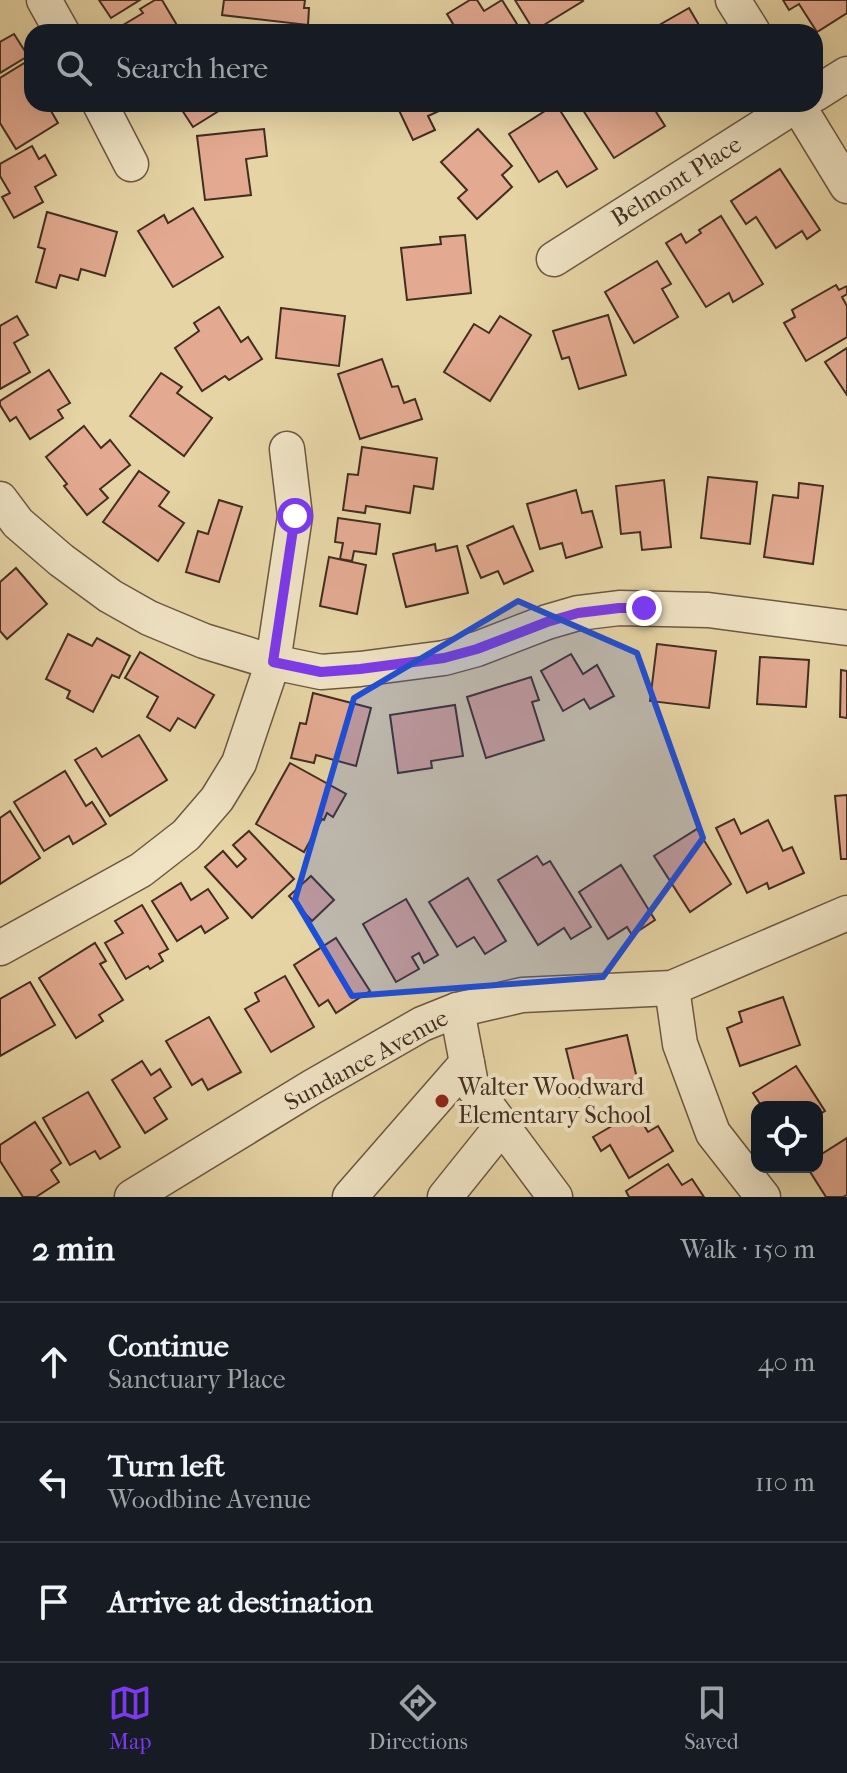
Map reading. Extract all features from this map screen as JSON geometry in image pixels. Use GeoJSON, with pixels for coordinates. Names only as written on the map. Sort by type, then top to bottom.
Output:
{"type":"FeatureCollection","features":[{"type":"Feature","properties":{"kind":"street"},"geometry":{"type":"LineString","coordinates":[[44,0],[58,24]]}},
{"type":"Feature","properties":{"kind":"street"},"geometry":{"type":"LineString","coordinates":[[733,0],[748,24]]}},
{"type":"Feature","properties":{"kind":"street"},"geometry":{"type":"LineString","coordinates":[[823,89],[847,74]]}},
{"type":"Feature","properties":{"kind":"street"},"geometry":{"type":"LineString","coordinates":[[104,112],[131,164]]}},
{"type":"Feature","properties":{"kind":"street","name":"Belmont Place"},"geometry":{"type":"LineString","coordinates":[[554,259],[784,112]]}},
{"type":"Feature","properties":{"kind":"street"},"geometry":{"type":"LineString","coordinates":[[802,112],[847,186]]}},
{"type":"Feature","properties":{"kind":"street"},"geometry":{"type":"LineString","coordinates":[[0,948],[141,870],[186,835],[217,799],[239,763],[273,662],[295,516],[287,449]]}},
{"type":"Feature","properties":{"kind":"street"},"geometry":{"type":"LineString","coordinates":[[6,520],[110,596],[149,618],[204,641],[273,662],[321,672],[444,658],[578,613],[619,608],[708,610],[847,628]]}},
{"type":"Feature","properties":{"kind":"street","name":"Sundance Avenue"},"geometry":{"type":"LineString","coordinates":[[151,1193],[312,1087],[422,1024],[457,1010],[522,995],[672,988],[847,913]]}},
{"type":"Feature","properties":{"kind":"street"},"geometry":{"type":"LineString","coordinates":[[672,988],[680,1044],[713,1133],[763,1197]]}},
{"type":"Feature","properties":{"kind":"street"},"geometry":{"type":"LineString","coordinates":[[457,1010],[471,1084],[547,1193]]}},
{"type":"Feature","properties":{"kind":"street"},"geometry":{"type":"LineString","coordinates":[[350,1197],[467,1063]]}},
{"type":"Feature","properties":{"kind":"street"},"geometry":{"type":"LineString","coordinates":[[445,1197],[502,1126]]}},
{"type":"Feature","properties":{"kind":"highlighted area"},"geometry":{"type":"Polygon","coordinates":[[[518,601],[637,653],[703,838],[603,977],[352,996],[295,900],[354,698],[518,601]]]}},
{"type":"Feature","properties":{"kind":"building"},"geometry":{"type":"Polygon","coordinates":[[[99,0],[140,0],[111,18],[99,0]]]}},
{"type":"Feature","properties":{"kind":"building"},"geometry":{"type":"Polygon","coordinates":[[[155,0],[162,0],[176,24],[125,24],[143,13],[140,9],[155,0]]]}},
{"type":"Feature","properties":{"kind":"building"},"geometry":{"type":"Polygon","coordinates":[[[224,0],[305,0],[304,8],[309,8],[308,24],[222,15],[224,0]]]}},
{"type":"Feature","properties":{"kind":"building"},"geometry":{"type":"Polygon","coordinates":[[[470,0],[477,0],[484,11],[502,0],[517,24],[453,24],[447,14],[470,0]]]}},
{"type":"Feature","properties":{"kind":"building"},"geometry":{"type":"Polygon","coordinates":[[[515,0],[583,1],[545,24],[530,24],[515,0]]]}},
{"type":"Feature","properties":{"kind":"building"},"geometry":{"type":"Polygon","coordinates":[[[783,0],[847,0],[847,13],[823,28],[823,24],[812,24],[799,4],[789,10],[783,0]]]}},
{"type":"Feature","properties":{"kind":"building"},"geometry":{"type":"Polygon","coordinates":[[[689,8],[698,24],[661,24],[689,8]]]}},
{"type":"Feature","properties":{"kind":"building"},"geometry":{"type":"Polygon","coordinates":[[[14,34],[24,50],[24,58],[0,73],[0,42],[14,34]]]}},
{"type":"Feature","properties":{"kind":"building"},"geometry":{"type":"Polygon","coordinates":[[[24,63],[24,112],[52,112],[58,123],[16,149],[0,123],[0,78],[24,63]]]}},
{"type":"Feature","properties":{"kind":"building"},"geometry":{"type":"Polygon","coordinates":[[[183,112],[217,112],[193,127],[183,112]]]}},
{"type":"Feature","properties":{"kind":"building"},"geometry":{"type":"Polygon","coordinates":[[[400,112],[437,112],[428,116],[435,130],[413,140],[400,112]]]}},
{"type":"Feature","properties":{"kind":"building"},"geometry":{"type":"Polygon","coordinates":[[[543,112],[561,112],[597,169],[567,187],[557,171],[539,182],[509,134],[543,112]]]}},
{"type":"Feature","properties":{"kind":"building"},"geometry":{"type":"Polygon","coordinates":[[[584,112],[656,112],[665,126],[614,158],[584,112]]]}},
{"type":"Feature","properties":{"kind":"building"},"geometry":{"type":"Polygon","coordinates":[[[264,129],[267,156],[246,159],[251,195],[205,200],[197,136],[264,129]]]}},
{"type":"Feature","properties":{"kind":"building"},"geometry":{"type":"Polygon","coordinates":[[[478,129],[512,166],[502,175],[512,187],[477,219],[458,198],[467,190],[441,162],[478,129]]]}},
{"type":"Feature","properties":{"kind":"building"},"geometry":{"type":"Polygon","coordinates":[[[32,146],[39,159],[45,155],[56,175],[35,187],[43,202],[14,218],[2,197],[10,193],[0,176],[0,164],[32,146]]]}},
{"type":"Feature","properties":{"kind":"building"},"geometry":{"type":"Polygon","coordinates":[[[780,169],[820,230],[807,239],[802,231],[776,248],[756,217],[746,224],[731,201],[780,169]]]}},
{"type":"Feature","properties":{"kind":"building"},"geometry":{"type":"Polygon","coordinates":[[[193,208],[223,257],[173,287],[138,231],[164,215],[168,223],[193,208]]]}},
{"type":"Feature","properties":{"kind":"building"},"geometry":{"type":"Polygon","coordinates":[[[47,212],[117,232],[105,276],[81,269],[78,280],[60,275],[56,288],[36,282],[45,249],[38,247],[47,212]]]}},
{"type":"Feature","properties":{"kind":"building"},"geometry":{"type":"Polygon","coordinates":[[[721,216],[763,284],[733,302],[729,293],[706,307],[666,243],[681,234],[686,243],[721,216]]]}},
{"type":"Feature","properties":{"kind":"building"},"geometry":{"type":"Polygon","coordinates":[[[465,235],[471,293],[407,300],[401,248],[441,244],[440,237],[465,235]]]}},
{"type":"Feature","properties":{"kind":"building"},"geometry":{"type":"Polygon","coordinates":[[[657,261],[671,284],[662,289],[678,317],[634,343],[605,292],[657,261]]]}},
{"type":"Feature","properties":{"kind":"building"},"geometry":{"type":"Polygon","coordinates":[[[836,285],[839,290],[847,286],[847,294],[842,297],[847,306],[847,337],[806,361],[784,323],[795,317],[792,310],[836,285]]]}},
{"type":"Feature","properties":{"kind":"building"},"geometry":{"type":"Polygon","coordinates":[[[219,307],[241,342],[248,337],[262,359],[229,380],[225,376],[202,391],[175,348],[199,331],[194,323],[219,307]]]}},
{"type":"Feature","properties":{"kind":"building"},"geometry":{"type":"Polygon","coordinates":[[[281,308],[345,316],[339,366],[276,358],[281,308]]]}},
{"type":"Feature","properties":{"kind":"building"},"geometry":{"type":"Polygon","coordinates":[[[608,315],[626,375],[579,389],[569,357],[562,359],[553,331],[608,315]]]}},
{"type":"Feature","properties":{"kind":"building"},"geometry":{"type":"Polygon","coordinates":[[[17,316],[28,335],[14,343],[30,372],[0,389],[0,326],[17,316]]]}},
{"type":"Feature","properties":{"kind":"building"},"geometry":{"type":"Polygon","coordinates":[[[500,316],[531,335],[490,401],[444,372],[474,324],[489,333],[500,316]]]}},
{"type":"Feature","properties":{"kind":"building"},"geometry":{"type":"Polygon","coordinates":[[[847,348],[847,395],[825,362],[847,348]]]}},
{"type":"Feature","properties":{"kind":"building"},"geometry":{"type":"Polygon","coordinates":[[[382,359],[392,387],[398,386],[404,403],[415,399],[422,419],[360,439],[338,374],[382,359]]]}},
{"type":"Feature","properties":{"kind":"building"},"geometry":{"type":"Polygon","coordinates":[[[49,370],[70,403],[58,410],[63,418],[30,439],[16,417],[10,421],[0,401],[49,370]]]}},
{"type":"Feature","properties":{"kind":"building"},"geometry":{"type":"Polygon","coordinates":[[[161,373],[182,387],[177,393],[212,418],[184,456],[130,416],[161,373]]]}},
{"type":"Feature","properties":{"kind":"building"},"geometry":{"type":"Polygon","coordinates":[[[84,426],[101,448],[110,440],[130,465],[100,489],[108,498],[87,515],[46,457],[84,426]]]}},
{"type":"Feature","properties":{"kind":"building"},"geometry":{"type":"Polygon","coordinates":[[[362,447],[437,458],[433,489],[414,486],[410,513],[366,506],[365,513],[343,510],[348,474],[358,475],[362,447]]]}},
{"type":"Feature","properties":{"kind":"building"},"geometry":{"type":"Polygon","coordinates":[[[139,471],[169,492],[159,506],[184,523],[158,561],[103,522],[139,471]]]}},
{"type":"Feature","properties":{"kind":"building"},"geometry":{"type":"Polygon","coordinates":[[[708,477],[757,482],[750,544],[701,538],[708,477]]]}},
{"type":"Feature","properties":{"kind":"building"},"geometry":{"type":"Polygon","coordinates":[[[664,480],[671,547],[642,550],[640,532],[621,534],[616,486],[664,480]]]}},
{"type":"Feature","properties":{"kind":"building"},"geometry":{"type":"Polygon","coordinates":[[[799,483],[823,486],[813,564],[764,557],[773,495],[798,498],[799,483]]]}},
{"type":"Feature","properties":{"kind":"building"},"geometry":{"type":"Polygon","coordinates":[[[576,490],[582,513],[592,511],[602,547],[566,558],[562,543],[540,549],[527,504],[576,490]]]}},
{"type":"Feature","properties":{"kind":"building"},"geometry":{"type":"Polygon","coordinates":[[[219,500],[242,507],[219,582],[186,572],[198,531],[208,534],[219,500]]]}},
{"type":"Feature","properties":{"kind":"building"},"geometry":{"type":"Polygon","coordinates":[[[338,518],[380,524],[376,554],[354,551],[352,561],[340,559],[343,543],[335,542],[338,518]]]}},
{"type":"Feature","properties":{"kind":"building"},"geometry":{"type":"Polygon","coordinates":[[[513,526],[533,571],[504,584],[498,571],[481,578],[467,546],[513,526]]]}},
{"type":"Feature","properties":{"kind":"building"},"geometry":{"type":"Polygon","coordinates":[[[435,544],[436,551],[457,546],[468,593],[406,607],[393,554],[435,544]]]}},
{"type":"Feature","properties":{"kind":"building"},"geometry":{"type":"Polygon","coordinates":[[[329,557],[366,565],[357,614],[320,606],[329,557]]]}},
{"type":"Feature","properties":{"kind":"building"},"geometry":{"type":"Polygon","coordinates":[[[16,568],[47,604],[7,639],[0,631],[0,582],[16,568]]]}},
{"type":"Feature","properties":{"kind":"building"},"geometry":{"type":"Polygon","coordinates":[[[68,634],[92,646],[97,638],[130,656],[119,678],[112,675],[93,712],[67,698],[70,691],[46,679],[68,634]]]}},
{"type":"Feature","properties":{"kind":"building"},"geometry":{"type":"Polygon","coordinates":[[[657,644],[716,651],[709,708],[650,701],[657,644]]]}},
{"type":"Feature","properties":{"kind":"building"},"geometry":{"type":"Polygon","coordinates":[[[140,652],[214,695],[195,728],[178,718],[170,731],[147,717],[158,697],[125,678],[140,652]]]}},
{"type":"Feature","properties":{"kind":"building"},"geometry":{"type":"Polygon","coordinates":[[[571,654],[583,674],[597,665],[614,696],[590,709],[584,699],[563,711],[541,671],[571,654]]]}},
{"type":"Feature","properties":{"kind":"building"},"geometry":{"type":"Polygon","coordinates":[[[760,657],[809,660],[806,707],[757,704],[760,657]]]}},
{"type":"Feature","properties":{"kind":"building"},"geometry":{"type":"Polygon","coordinates":[[[841,670],[847,671],[847,718],[840,717],[841,670]]]}},
{"type":"Feature","properties":{"kind":"building"},"geometry":{"type":"Polygon","coordinates":[[[531,677],[539,700],[532,702],[544,740],[486,758],[467,697],[531,677]]]}},
{"type":"Feature","properties":{"kind":"building"},"geometry":{"type":"Polygon","coordinates":[[[313,693],[371,708],[356,766],[316,755],[314,763],[291,758],[300,723],[306,724],[313,693]]]}},
{"type":"Feature","properties":{"kind":"building"},"geometry":{"type":"Polygon","coordinates":[[[455,705],[463,756],[431,761],[432,768],[398,773],[390,715],[455,705]]]}},
{"type":"Feature","properties":{"kind":"building"},"geometry":{"type":"Polygon","coordinates":[[[139,735],[167,780],[110,816],[75,760],[96,748],[102,757],[139,735]]]}},
{"type":"Feature","properties":{"kind":"building"},"geometry":{"type":"Polygon","coordinates":[[[290,763],[346,794],[333,817],[327,813],[322,819],[304,852],[256,824],[290,763]]]}},
{"type":"Feature","properties":{"kind":"building"},"geometry":{"type":"Polygon","coordinates":[[[65,771],[86,806],[92,802],[106,824],[73,844],[69,836],[44,851],[14,802],[65,771]]]}},
{"type":"Feature","properties":{"kind":"building"},"geometry":{"type":"Polygon","coordinates":[[[847,795],[847,859],[841,859],[835,796],[847,795]]]}},
{"type":"Feature","properties":{"kind":"building"},"geometry":{"type":"Polygon","coordinates":[[[10,811],[40,858],[0,884],[0,818],[10,811]]]}},
{"type":"Feature","properties":{"kind":"building"},"geometry":{"type":"Polygon","coordinates":[[[734,819],[741,834],[768,820],[783,851],[792,847],[804,873],[769,889],[767,883],[747,893],[716,828],[734,819]]]}},
{"type":"Feature","properties":{"kind":"building"},"geometry":{"type":"Polygon","coordinates":[[[697,829],[731,884],[690,912],[654,856],[697,829]]]}},
{"type":"Feature","properties":{"kind":"building"},"geometry":{"type":"Polygon","coordinates":[[[249,831],[294,879],[252,918],[205,867],[223,851],[237,867],[246,859],[233,845],[249,831]]]}},
{"type":"Feature","properties":{"kind":"building"},"geometry":{"type":"Polygon","coordinates":[[[537,856],[543,865],[550,861],[591,927],[571,939],[564,928],[538,945],[498,880],[537,856]]]}},
{"type":"Feature","properties":{"kind":"building"},"geometry":{"type":"Polygon","coordinates":[[[621,865],[655,920],[632,935],[627,927],[608,939],[579,892],[621,865]]]}},
{"type":"Feature","properties":{"kind":"building"},"geometry":{"type":"Polygon","coordinates":[[[311,876],[334,900],[312,921],[289,896],[311,876]]]}},
{"type":"Feature","properties":{"kind":"building"},"geometry":{"type":"Polygon","coordinates":[[[468,878],[506,941],[485,954],[474,937],[457,947],[429,902],[468,878]]]}},
{"type":"Feature","properties":{"kind":"building"},"geometry":{"type":"Polygon","coordinates":[[[181,883],[191,900],[208,889],[228,918],[205,933],[201,926],[177,941],[152,901],[181,883]]]}},
{"type":"Feature","properties":{"kind":"building"},"geometry":{"type":"Polygon","coordinates":[[[406,899],[438,955],[424,963],[419,953],[412,957],[419,969],[396,982],[363,924],[406,899]]]}},
{"type":"Feature","properties":{"kind":"building"},"geometry":{"type":"Polygon","coordinates":[[[142,905],[168,949],[159,954],[163,961],[126,979],[105,943],[123,933],[115,921],[142,905]]]}},
{"type":"Feature","properties":{"kind":"building"},"geometry":{"type":"Polygon","coordinates":[[[336,938],[370,991],[336,1013],[328,1000],[319,1006],[294,965],[336,938]]]}},
{"type":"Feature","properties":{"kind":"building"},"geometry":{"type":"Polygon","coordinates":[[[95,943],[106,961],[100,964],[123,1000],[99,1015],[103,1021],[76,1038],[39,978],[95,943]]]}},
{"type":"Feature","properties":{"kind":"building"},"geometry":{"type":"Polygon","coordinates":[[[285,976],[314,1027],[271,1052],[245,1009],[259,1001],[255,993],[285,976]]]}},
{"type":"Feature","properties":{"kind":"building"},"geometry":{"type":"Polygon","coordinates":[[[30,982],[55,1025],[0,1056],[0,999],[30,982]]]}},
{"type":"Feature","properties":{"kind":"building"},"geometry":{"type":"Polygon","coordinates":[[[783,997],[800,1045],[740,1066],[727,1028],[742,1022],[739,1012],[783,997]]]}},
{"type":"Feature","properties":{"kind":"building"},"geometry":{"type":"Polygon","coordinates":[[[209,1017],[241,1072],[208,1090],[202,1079],[192,1085],[166,1041],[209,1017]]]}},
{"type":"Feature","properties":{"kind":"building"},"geometry":{"type":"Polygon","coordinates":[[[627,1035],[638,1083],[578,1097],[566,1049],[627,1035]]]}},
{"type":"Feature","properties":{"kind":"building"},"geometry":{"type":"Polygon","coordinates":[[[142,1061],[151,1075],[160,1069],[171,1087],[154,1098],[167,1119],[145,1133],[112,1080],[142,1061]]]}},
{"type":"Feature","properties":{"kind":"building"},"geometry":{"type":"Polygon","coordinates":[[[796,1066],[819,1101],[758,1101],[753,1093],[796,1066]]]}},
{"type":"Feature","properties":{"kind":"building"},"geometry":{"type":"Polygon","coordinates":[[[88,1092],[120,1147],[100,1159],[95,1151],[70,1165],[43,1118],[88,1092]]]}},
{"type":"Feature","properties":{"kind":"building"},"geometry":{"type":"Polygon","coordinates":[[[636,1112],[648,1132],[658,1126],[673,1151],[629,1178],[610,1145],[601,1151],[593,1137],[636,1112]]]}},
{"type":"Feature","properties":{"kind":"building"},"geometry":{"type":"Polygon","coordinates":[[[35,1122],[61,1163],[51,1170],[59,1182],[36,1197],[23,1197],[0,1161],[0,1145],[35,1122]]]}},
{"type":"Feature","properties":{"kind":"building"},"geometry":{"type":"Polygon","coordinates":[[[847,1138],[847,1195],[826,1197],[811,1173],[823,1173],[823,1153],[847,1138]]]}},
{"type":"Feature","properties":{"kind":"building"},"geometry":{"type":"Polygon","coordinates":[[[668,1164],[682,1185],[692,1179],[704,1197],[629,1197],[626,1191],[668,1164]]]}},
{"type":"Feature","properties":{"kind":"place","name":"Walter Woodward Elementary School"},"geometry":{"type":"Point","coordinates":[442,1101]}},
{"type":"Feature","properties":{"kind":"route"},"geometry":{"type":"LineString","coordinates":[[295,516],[273,662],[321,672],[444,658],[578,613],[644,608]]}}]}
